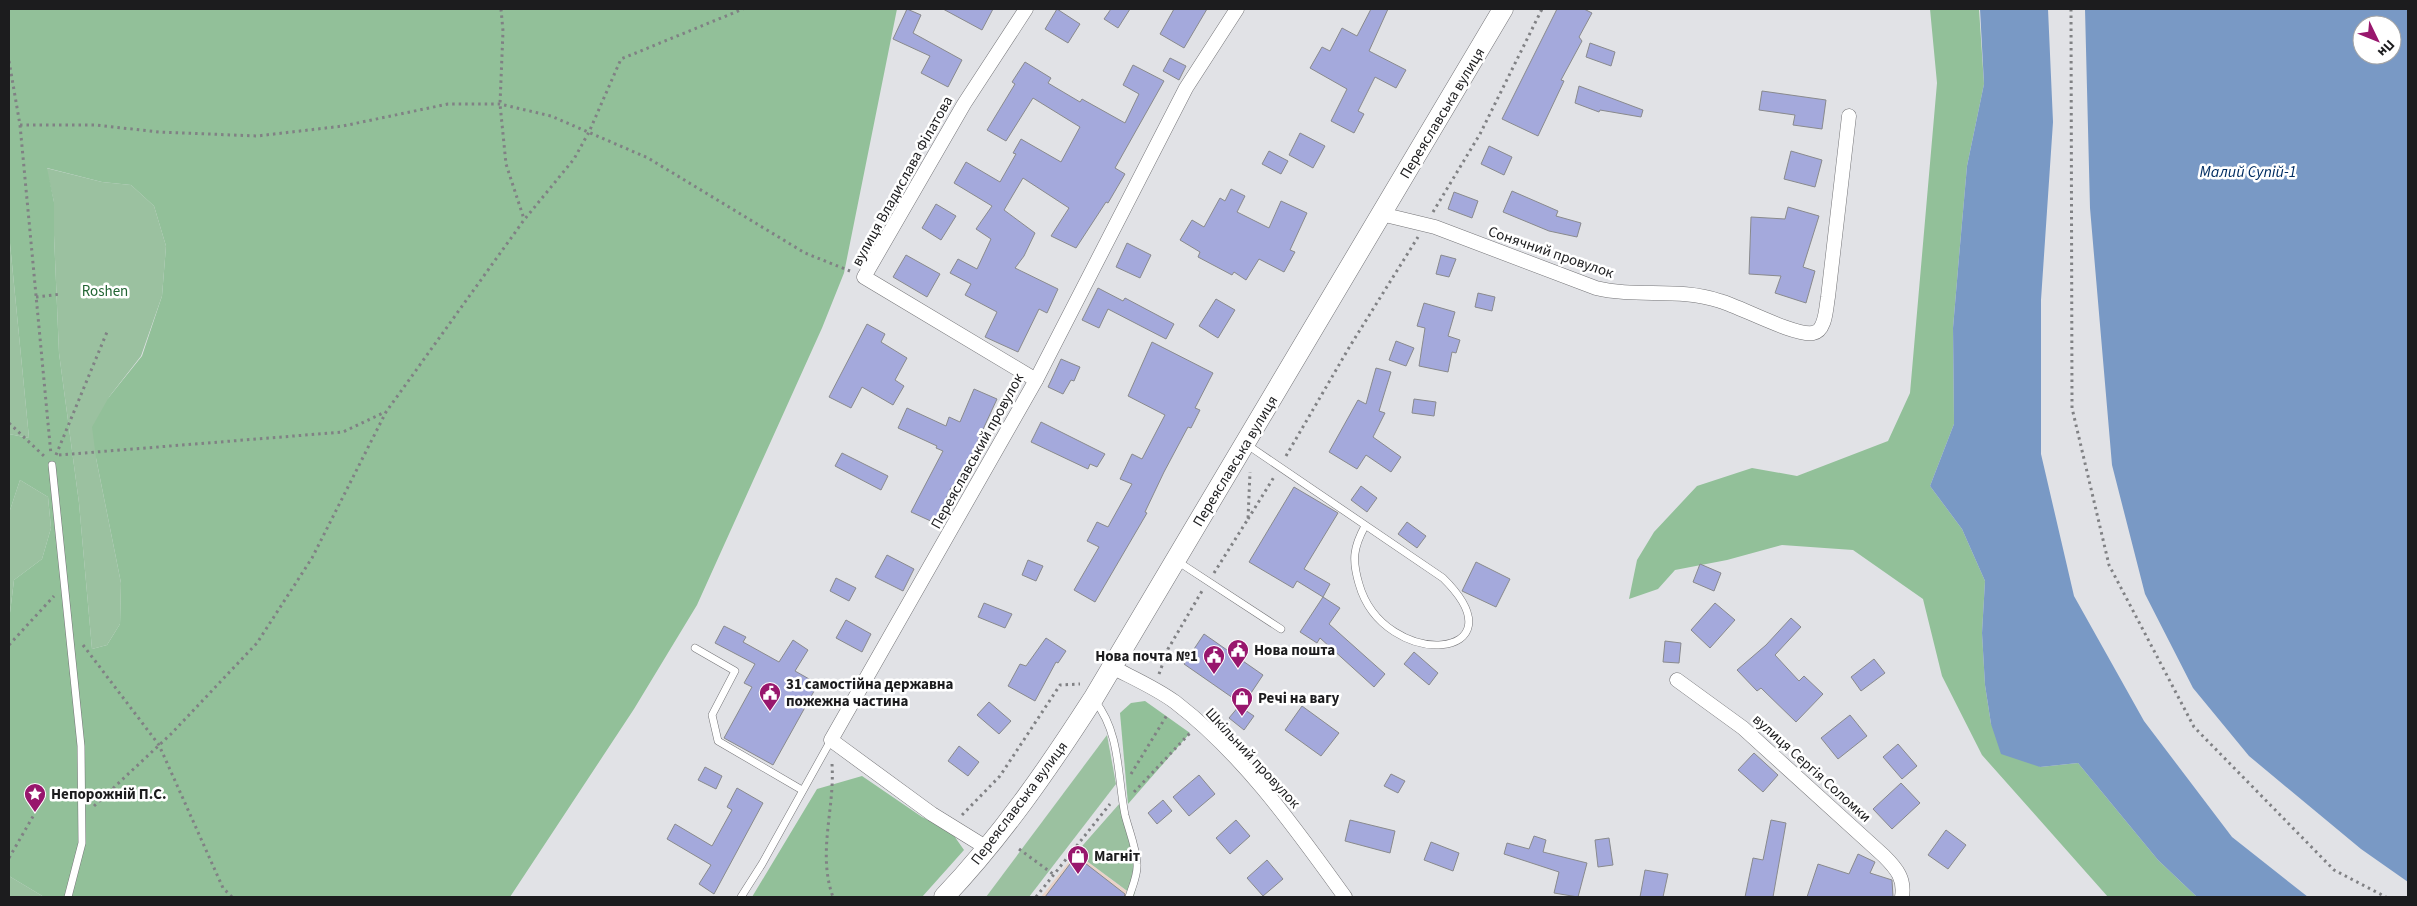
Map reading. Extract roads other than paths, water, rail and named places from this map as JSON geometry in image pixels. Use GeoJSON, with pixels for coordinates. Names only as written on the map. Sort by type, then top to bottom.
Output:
{"type":"FeatureCollection","features":[{"type":"Feature","properties":{"kind":"main road","name":"Переяславська вулиця"},"geometry":{"type":"LineString","coordinates":[[944,897],[987,848],[1048,768],[1093,699],[1503,9]]}},
{"type":"Feature","properties":{"kind":"street","name":"вулиця Владислава Філатова"},"geometry":{"type":"LineString","coordinates":[[1026,9],[964,104],[864,277],[1036,380]]}},
{"type":"Feature","properties":{"kind":"street","name":"Переяславський провулок"},"geometry":{"type":"LineString","coordinates":[[831,740],[1036,380],[1186,88],[1237,9]]}},
{"type":"Feature","properties":{"kind":"street","name":"Сонячний провулок"},"geometry":{"type":"LineString","coordinates":[[1381,214],[1425,225],[1596,288],[1618,292],[1681,292],[1706,296],[1794,330],[1814,333],[1823,324],[1828,297],[1850,116]]}},
{"type":"Feature","properties":{"kind":"street","name":"Шкільний провулок"},"geometry":{"type":"LineString","coordinates":[[1112,667],[1175,702],[1199,723],[1278,806],[1346,897]]}},
{"type":"Feature","properties":{"kind":"street","name":"вулиця Сергія Соломки"},"geometry":{"type":"LineString","coordinates":[[1677,680],[1743,728],[1884,856],[1901,876],[1904,887],[1902,897]]}},
{"type":"Feature","properties":{"kind":"street"},"geometry":{"type":"LineString","coordinates":[[831,740],[932,814],[987,848]]}},
{"type":"Feature","properties":{"kind":"lane"},"geometry":{"type":"LineString","coordinates":[[1246,443],[1437,574],[1454,590],[1467,610],[1470,619],[1465,633],[1456,641],[1439,646],[1417,643],[1394,630],[1373,613],[1361,591],[1354,557],[1355,545],[1365,526]]}},
{"type":"Feature","properties":{"kind":"lane"},"geometry":{"type":"LineString","coordinates":[[52,465],[81,746],[82,843],[68,897]]}},
{"type":"Feature","properties":{"kind":"lane"},"geometry":{"type":"LineString","coordinates":[[1175,559],[1281,629]]}},
{"type":"Feature","properties":{"kind":"lane"},"geometry":{"type":"LineString","coordinates":[[695,648],[735,671],[712,715],[718,741],[802,790]]}},
{"type":"Feature","properties":{"kind":"lane"},"geometry":{"type":"LineString","coordinates":[[1093,699],[1110,728],[1119,764],[1123,803],[1137,865],[1129,897]]}},
{"type":"Feature","properties":{"kind":"lane"},"geometry":{"type":"LineString","coordinates":[[741,897],[762,864],[831,740]]}},
{"type":"Feature","properties":{"kind":"water"},"geometry":{"type":"Polygon","coordinates":[[[1980,9],[2048,9],[2053,122],[2041,300],[2041,454],[2074,596],[2144,721],[2232,837],[2308,897],[2197,897],[2158,860],[2078,763],[2040,767],[2001,754],[1991,724],[1985,685],[1982,633],[1985,581],[1962,529],[1930,486],[1954,424],[1953,328],[1967,166],[1984,84],[1980,9]]]}},
{"type":"Feature","properties":{"kind":"water","name":"Малий Супій-1"},"geometry":{"type":"Polygon","coordinates":[[[2085,9],[2408,9],[2408,882],[2361,849],[2249,756],[2193,688],[2145,594],[2112,465],[2090,208],[2085,9]]]}},
{"type":"Feature","properties":{"kind":"place","name":"Нова пошта"},"geometry":{"type":"Point","coordinates":[1238,669]}},
{"type":"Feature","properties":{"kind":"place","name":"Нова почта №1"},"geometry":{"type":"Point","coordinates":[1214,675]}},
{"type":"Feature","properties":{"kind":"place","name":"31 самостійна державна пожежна частина"},"geometry":{"type":"Point","coordinates":[770,712]}},
{"type":"Feature","properties":{"kind":"place","name":"Речі на вагу"},"geometry":{"type":"Point","coordinates":[1242,717]}},
{"type":"Feature","properties":{"kind":"place","name":"Непорожній П.С."},"geometry":{"type":"Point","coordinates":[35,813]}},
{"type":"Feature","properties":{"kind":"place","name":"Магніт"},"geometry":{"type":"Point","coordinates":[1078,875]}},
{"type":"Feature","properties":{"kind":"park label","name":"Roshen"},"geometry":{"type":"Point","coordinates":[105,291]}}]}
